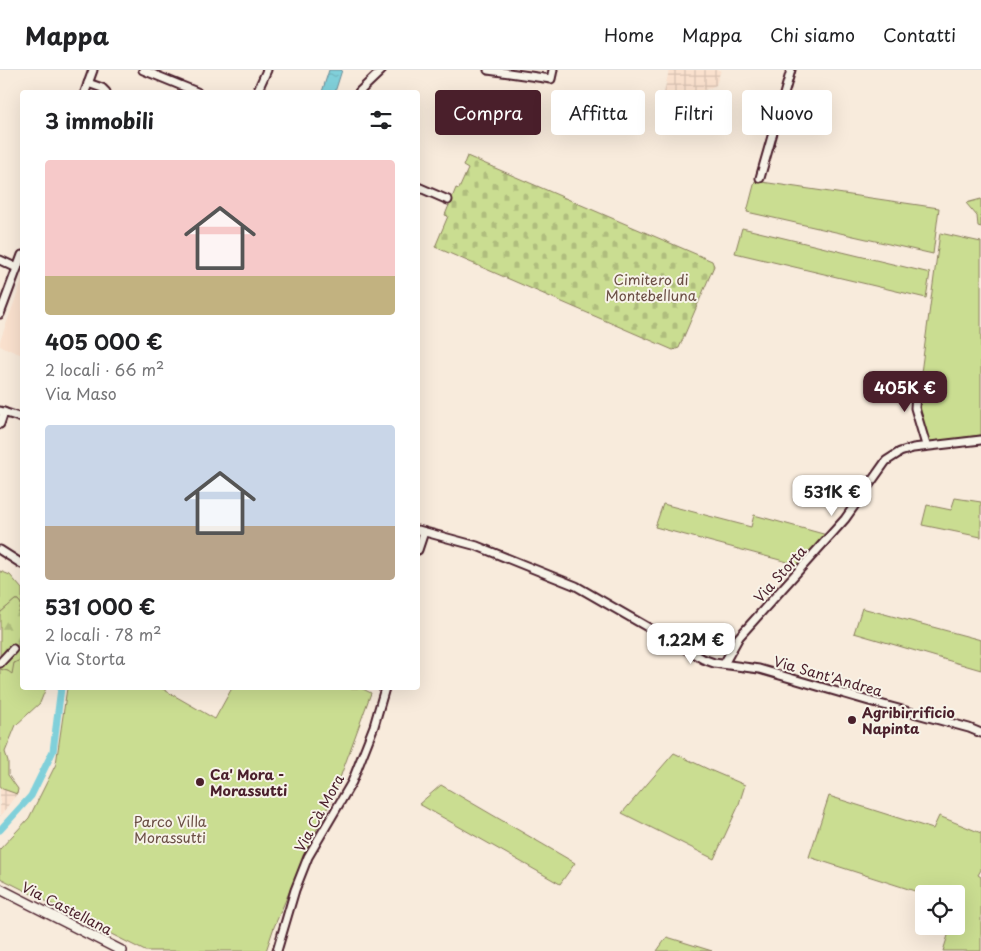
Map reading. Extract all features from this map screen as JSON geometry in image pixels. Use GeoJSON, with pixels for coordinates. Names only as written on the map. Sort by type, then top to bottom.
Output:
{"type":"FeatureCollection","features":[{"type":"Feature","properties":{"kind":"main road","name":"Via Castellana"},"geometry":{"type":"LineString","coordinates":[[0,889],[122,951]]}},
{"type":"Feature","properties":{"kind":"street"},"geometry":{"type":"LineString","coordinates":[[86,90],[94,70]]}},
{"type":"Feature","properties":{"kind":"street"},"geometry":{"type":"LineString","coordinates":[[143,70],[192,90]]}},
{"type":"Feature","properties":{"kind":"street"},"geometry":{"type":"LineString","coordinates":[[258,90],[267,70]]}},
{"type":"Feature","properties":{"kind":"street"},"geometry":{"type":"LineString","coordinates":[[488,70],[551,79],[553,70]]}},
{"type":"Feature","properties":{"kind":"street"},"geometry":{"type":"LineString","coordinates":[[760,178],[791,70]]}},
{"type":"Feature","properties":{"kind":"street"},"geometry":{"type":"LineString","coordinates":[[361,90],[381,71]]}},
{"type":"Feature","properties":{"kind":"street"},"geometry":{"type":"LineString","coordinates":[[88,83],[104,90]]}},
{"type":"Feature","properties":{"kind":"street"},"geometry":{"type":"LineString","coordinates":[[420,188],[448,200]]}},
{"type":"Feature","properties":{"kind":"street"},"geometry":{"type":"LineString","coordinates":[[0,260],[18,268]]}},
{"type":"Feature","properties":{"kind":"street"},"geometry":{"type":"LineString","coordinates":[[0,314],[20,262]]}},
{"type":"Feature","properties":{"kind":"street"},"geometry":{"type":"LineString","coordinates":[[917,378],[915,408],[926,445]]}},
{"type":"Feature","properties":{"kind":"street"},"geometry":{"type":"LineString","coordinates":[[0,424],[2,411],[20,417]]}},
{"type":"Feature","properties":{"kind":"street","name":"Via Storta"},"geometry":{"type":"LineString","coordinates":[[724,664],[739,637],[845,519],[886,461],[900,452],[926,445],[981,440]]}},
{"type":"Feature","properties":{"kind":"street","name":"Via Sant'Andrea"},"geometry":{"type":"LineString","coordinates":[[421,531],[477,546],[576,586],[703,659],[759,669],[981,733]]}},
{"type":"Feature","properties":{"kind":"street"},"geometry":{"type":"LineString","coordinates":[[0,550],[20,563]]}},
{"type":"Feature","properties":{"kind":"street"},"geometry":{"type":"LineString","coordinates":[[0,664],[13,649]]}},
{"type":"Feature","properties":{"kind":"street","name":"Via Cà Mora"},"geometry":{"type":"LineString","coordinates":[[277,951],[295,890],[305,866],[352,782],[374,726],[384,690]]}},
{"type":"Feature","properties":{"kind":"shaded area"},"geometry":{"type":"Polygon","coordinates":[[[669,70],[721,70],[716,85],[705,90],[665,90],[669,70]]]}},
{"type":"Feature","properties":{"kind":"shaded area"},"geometry":{"type":"Polygon","coordinates":[[[20,286],[20,354],[0,346],[0,341],[20,286]]]}},
{"type":"Feature","properties":{"kind":"shaded area"},"geometry":{"type":"Polygon","coordinates":[[[0,788],[17,794],[0,816],[0,788]]]}},
{"type":"Feature","properties":{"kind":"green space","name":"Cimitero di Montebelluna"},"geometry":{"type":"Polygon","coordinates":[[[467,156],[712,261],[714,266],[679,348],[673,350],[435,247],[448,216],[445,215],[456,188],[459,189],[468,169],[463,166],[467,156]]]}},
{"type":"Feature","properties":{"kind":"green space"},"geometry":{"type":"Polygon","coordinates":[[[755,181],[939,208],[933,254],[747,212],[755,181]]]}},
{"type":"Feature","properties":{"kind":"green space"},"geometry":{"type":"Polygon","coordinates":[[[981,199],[981,227],[978,226],[977,216],[966,203],[981,199]]]}},
{"type":"Feature","properties":{"kind":"green space"},"geometry":{"type":"Polygon","coordinates":[[[742,228],[930,273],[926,298],[735,253],[742,228]]]}},
{"type":"Feature","properties":{"kind":"green space"},"geometry":{"type":"Polygon","coordinates":[[[940,233],[981,242],[981,435],[929,442],[918,409],[920,380],[940,233]]]}},
{"type":"Feature","properties":{"kind":"green space"},"geometry":{"type":"Polygon","coordinates":[[[955,498],[981,502],[981,537],[922,525],[927,505],[951,510],[955,498]]]}},
{"type":"Feature","properties":{"kind":"green space"},"geometry":{"type":"Polygon","coordinates":[[[663,504],[751,527],[754,515],[827,535],[799,565],[655,527],[663,504]]]}},
{"type":"Feature","properties":{"kind":"green space"},"geometry":{"type":"Polygon","coordinates":[[[0,571],[10,575],[20,587],[20,603],[15,600],[0,613],[0,571]]]}},
{"type":"Feature","properties":{"kind":"green space"},"geometry":{"type":"Polygon","coordinates":[[[15,600],[20,603],[20,639],[17,650],[20,652],[20,660],[14,663],[12,674],[0,669],[0,613],[15,600]]]}},
{"type":"Feature","properties":{"kind":"green space"},"geometry":{"type":"Polygon","coordinates":[[[862,608],[981,640],[981,670],[854,633],[862,608]]]}},
{"type":"Feature","properties":{"kind":"green space"},"geometry":{"type":"Polygon","coordinates":[[[20,660],[20,690],[45,690],[40,703],[16,725],[5,752],[8,761],[8,775],[18,789],[17,794],[0,788],[0,669],[9,671],[14,663],[20,660]]]}},
{"type":"Feature","properties":{"kind":"green space","name":"Parco Villa Morassutti"},"geometry":{"type":"Polygon","coordinates":[[[67,690],[164,690],[215,719],[231,690],[365,690],[371,693],[333,797],[314,835],[274,927],[266,951],[145,951],[0,878],[0,849],[29,818],[56,764],[67,690]]]}},
{"type":"Feature","properties":{"kind":"green space"},"geometry":{"type":"Polygon","coordinates":[[[674,753],[745,785],[738,807],[714,859],[622,813],[674,753]]]}},
{"type":"Feature","properties":{"kind":"green space"},"geometry":{"type":"Polygon","coordinates":[[[441,785],[575,863],[560,884],[419,804],[441,785]]]}},
{"type":"Feature","properties":{"kind":"green space"},"geometry":{"type":"Polygon","coordinates":[[[829,796],[933,829],[939,816],[981,833],[981,870],[978,875],[981,877],[981,951],[943,951],[948,935],[965,935],[965,885],[915,885],[915,891],[809,857],[829,796]]]}},
{"type":"Feature","properties":{"kind":"green space"},"geometry":{"type":"Polygon","coordinates":[[[667,937],[712,951],[657,951],[667,937]]]}},
{"type":"Feature","properties":{"kind":"water"},"geometry":{"type":"Polygon","coordinates":[[[329,70],[342,70],[336,90],[323,90],[329,70]]]}},
{"type":"Feature","properties":{"kind":"waterway"},"geometry":{"type":"LineString","coordinates":[[0,830],[31,796],[53,751],[61,690]]}},
{"type":"Feature","properties":{"kind":"place","name":"Agribirrificio Napinta"},"geometry":{"type":"Point","coordinates":[852,720]}},
{"type":"Feature","properties":{"kind":"place","name":"Ca' Mora - Morassutti"},"geometry":{"type":"Point","coordinates":[200,782]}}]}
